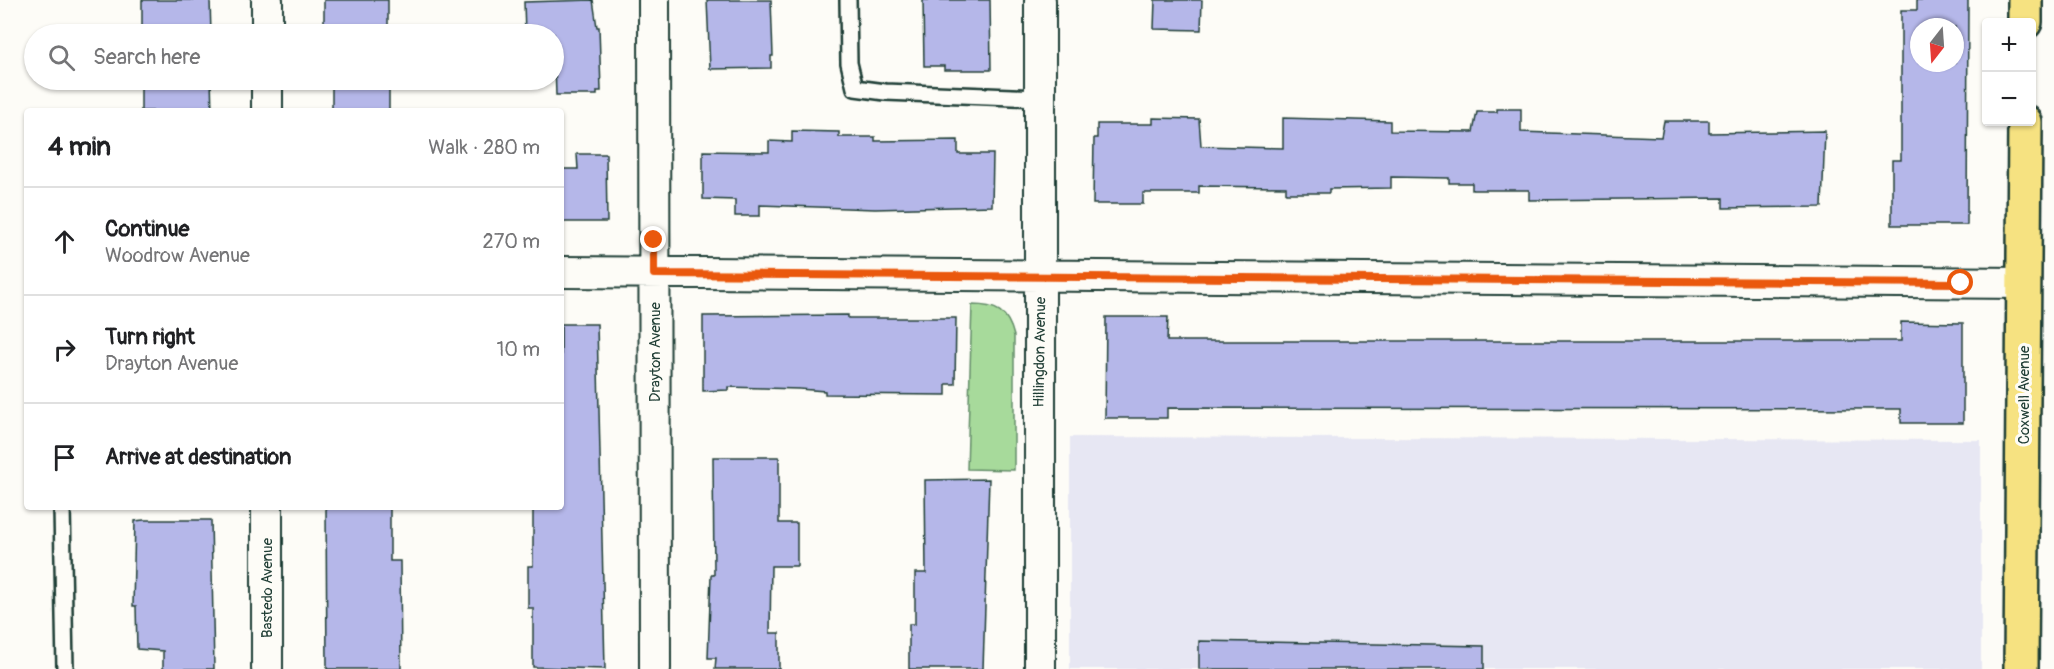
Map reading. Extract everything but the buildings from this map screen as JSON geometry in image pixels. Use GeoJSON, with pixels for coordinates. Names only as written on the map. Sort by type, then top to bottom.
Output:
{"type":"FeatureCollection","features":[{"type":"Feature","properties":{"kind":"main road"},"geometry":{"type":"LineString","coordinates":[[2025,0],[2025,18]]}},
{"type":"Feature","properties":{"kind":"main road","name":"Coxwell Avenue"},"geometry":{"type":"LineString","coordinates":[[2021,669],[2025,126]]}},
{"type":"Feature","properties":{"kind":"street"},"geometry":{"type":"LineString","coordinates":[[267,0],[267,24]]}},
{"type":"Feature","properties":{"kind":"street","name":"Drayton Avenue"},"geometry":{"type":"LineString","coordinates":[[654,0],[655,669]]}},
{"type":"Feature","properties":{"kind":"street","name":"Hillingdon Avenue"},"geometry":{"type":"LineString","coordinates":[[1040,0],[1042,278],[1040,669]]}},
{"type":"Feature","properties":{"kind":"street"},"geometry":{"type":"LineString","coordinates":[[267,90],[267,108]]}},
{"type":"Feature","properties":{"kind":"street"},"geometry":{"type":"LineString","coordinates":[[564,272],[1042,278],[2025,283]]}},
{"type":"Feature","properties":{"kind":"street","name":"Bastedo Avenue"},"geometry":{"type":"LineString","coordinates":[[267,510],[267,669]]}},
{"type":"Feature","properties":{"kind":"lane"},"geometry":{"type":"LineString","coordinates":[[848,0],[849,63],[855,88],[885,92],[1040,98]]}},
{"type":"Feature","properties":{"kind":"lane"},"geometry":{"type":"LineString","coordinates":[[62,510],[64,669]]}},
{"type":"Feature","properties":{"kind":"shaded area"},"geometry":{"type":"Polygon","coordinates":[[[1070,437],[1981,440],[1981,669],[1070,669],[1070,437]]]}},
{"type":"Feature","properties":{"kind":"green space"},"geometry":{"type":"Polygon","coordinates":[[[972,305],[988,306],[1000,311],[1008,321],[1014,336],[1014,470],[967,469],[972,305]]]}},
{"type":"Feature","properties":{"kind":"route"},"geometry":{"type":"LineString","coordinates":[[654,240],[654,274],[1961,283]]}}]}
